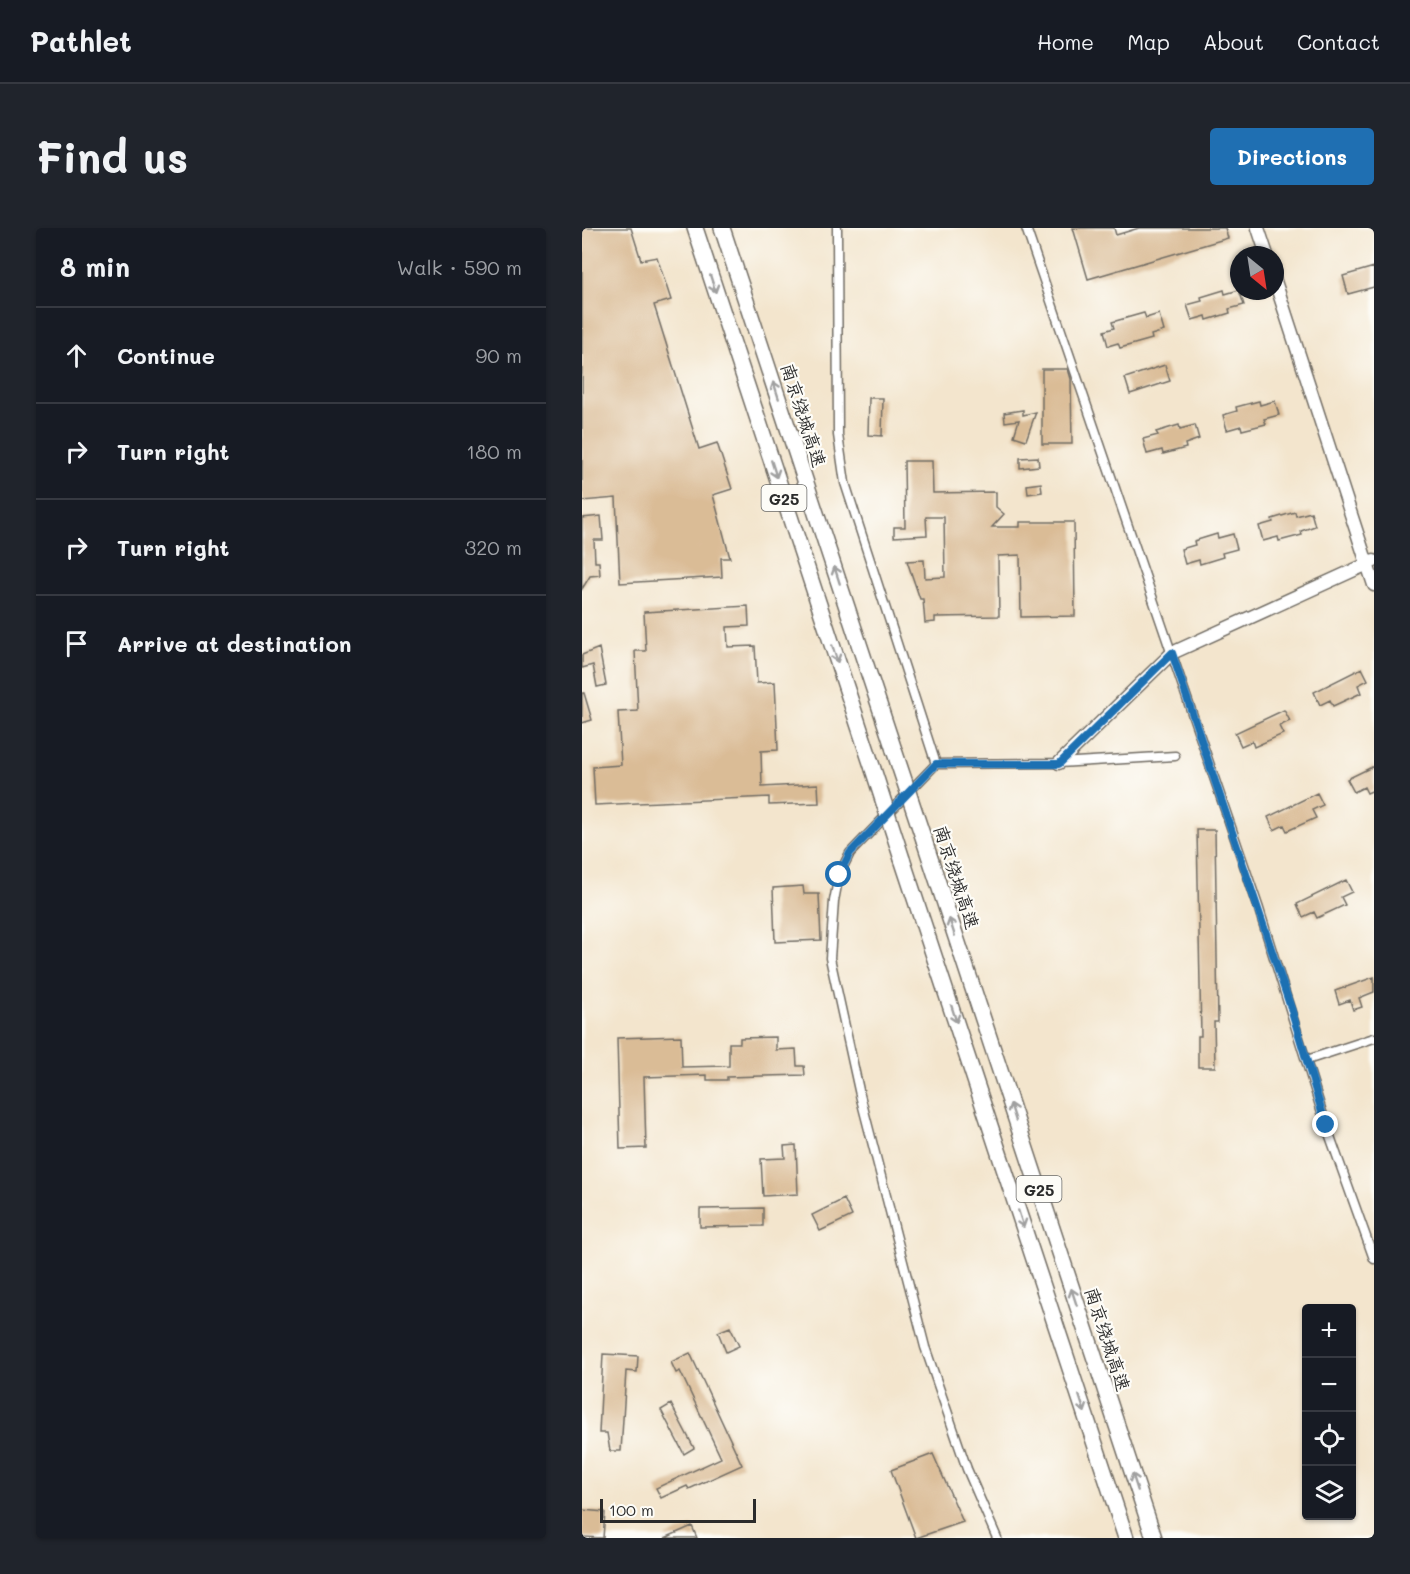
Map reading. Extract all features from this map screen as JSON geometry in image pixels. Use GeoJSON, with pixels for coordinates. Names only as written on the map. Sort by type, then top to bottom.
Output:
{"type":"FeatureCollection","features":[{"type":"Feature","properties":{"kind":"highway","name":"G25"},"geometry":{"type":"LineString","coordinates":[[695,228],[1126,1538]]}},
{"type":"Feature","properties":{"kind":"highway","name":"南京绕城高速"},"geometry":{"type":"LineString","coordinates":[[722,228],[1154,1538]]}},
{"type":"Feature","properties":{"kind":"street"},"geometry":{"type":"LineString","coordinates":[[837,228],[838,435],[845,483],[936,764]]}},
{"type":"Feature","properties":{"kind":"street"},"geometry":{"type":"LineString","coordinates":[[1026,228],[1258,906],[1326,1125],[1374,1259]]}},
{"type":"Feature","properties":{"kind":"street"},"geometry":{"type":"LineString","coordinates":[[1258,228],[1264,246]]}},
{"type":"Feature","properties":{"kind":"street"},"geometry":{"type":"LineString","coordinates":[[1281,300],[1370,562],[1374,585]]}},
{"type":"Feature","properties":{"kind":"street"},"geometry":{"type":"LineString","coordinates":[[1059,764],[1172,653],[1370,562]]}},
{"type":"Feature","properties":{"kind":"street"},"geometry":{"type":"LineString","coordinates":[[997,1538],[967,1468],[925,1347],[865,1117],[830,957],[835,892],[839,875],[850,853],[936,764],[1059,764],[1175,756]]}},
{"type":"Feature","properties":{"kind":"street"},"geometry":{"type":"LineString","coordinates":[[1307,1060],[1374,1038]]}},
{"type":"Feature","properties":{"kind":"building"},"geometry":{"type":"Polygon","coordinates":[[[582,228],[631,228],[641,260],[657,257],[671,300],[654,305],[699,449],[717,443],[732,489],[713,495],[730,558],[721,558],[722,577],[620,583],[616,498],[582,501],[582,228]]]}},
{"type":"Feature","properties":{"kind":"building"},"geometry":{"type":"Polygon","coordinates":[[[1073,228],[1114,228],[1116,235],[1139,228],[1225,228],[1228,238],[1088,279],[1073,228]]]}},
{"type":"Feature","properties":{"kind":"building"},"geometry":{"type":"Polygon","coordinates":[[[1374,267],[1374,287],[1348,294],[1343,276],[1374,267]]]}},
{"type":"Feature","properties":{"kind":"building"},"geometry":{"type":"Polygon","coordinates":[[[1224,290],[1225,294],[1230,293],[1230,300],[1242,300],[1244,305],[1229,309],[1230,313],[1207,320],[1206,316],[1192,320],[1187,305],[1202,301],[1201,297],[1224,290]]]}},
{"type":"Feature","properties":{"kind":"building"},"geometry":{"type":"Polygon","coordinates":[[[1144,313],[1146,318],[1159,314],[1164,331],[1151,335],[1152,339],[1120,348],[1118,343],[1108,346],[1104,331],[1114,328],[1112,322],[1144,313]]]}},
{"type":"Feature","properties":{"kind":"building"},"geometry":{"type":"Polygon","coordinates":[[[1165,365],[1170,381],[1130,394],[1125,378],[1165,365]]]}},
{"type":"Feature","properties":{"kind":"building"},"geometry":{"type":"Polygon","coordinates":[[[1042,369],[1068,369],[1071,379],[1072,444],[1042,444],[1042,369]]]}},
{"type":"Feature","properties":{"kind":"building"},"geometry":{"type":"Polygon","coordinates":[[[869,398],[883,398],[882,436],[868,435],[869,398]]]}},
{"type":"Feature","properties":{"kind":"building"},"geometry":{"type":"Polygon","coordinates":[[[1259,401],[1260,405],[1275,401],[1279,415],[1264,419],[1266,424],[1242,430],[1241,426],[1227,430],[1223,415],[1237,411],[1236,407],[1259,401]]]}},
{"type":"Feature","properties":{"kind":"building"},"geometry":{"type":"Polygon","coordinates":[[[1023,410],[1023,415],[1036,412],[1026,440],[1014,436],[1019,420],[1005,422],[1004,413],[1023,410]]]}},
{"type":"Feature","properties":{"kind":"building"},"geometry":{"type":"Polygon","coordinates":[[[1179,425],[1180,429],[1195,425],[1199,439],[1185,444],[1186,448],[1163,454],[1162,450],[1147,454],[1143,439],[1158,435],[1156,432],[1179,425]]]}},
{"type":"Feature","properties":{"kind":"building"},"geometry":{"type":"Polygon","coordinates":[[[1038,457],[1039,466],[1020,468],[1020,458],[1038,457]]]}},
{"type":"Feature","properties":{"kind":"building"},"geometry":{"type":"Polygon","coordinates":[[[904,461],[932,461],[933,493],[996,492],[996,507],[1004,514],[992,527],[1020,527],[1020,522],[1074,522],[1075,616],[1021,617],[1020,555],[998,556],[999,616],[935,617],[935,622],[925,623],[923,599],[920,599],[907,561],[924,560],[925,578],[945,577],[944,517],[926,517],[927,535],[894,537],[894,527],[905,527],[904,461]]]}},
{"type":"Feature","properties":{"kind":"building"},"geometry":{"type":"Polygon","coordinates":[[[1041,483],[1042,492],[1028,494],[1027,485],[1041,483]]]}},
{"type":"Feature","properties":{"kind":"building"},"geometry":{"type":"Polygon","coordinates":[[[1295,512],[1296,516],[1311,512],[1315,526],[1301,531],[1302,535],[1279,541],[1278,537],[1263,541],[1259,526],[1273,522],[1272,519],[1295,512]]]}},
{"type":"Feature","properties":{"kind":"building"},"geometry":{"type":"Polygon","coordinates":[[[601,516],[603,540],[594,540],[595,562],[599,562],[600,575],[590,576],[582,589],[582,518],[601,516]]]}},
{"type":"Feature","properties":{"kind":"building"},"geometry":{"type":"Polygon","coordinates":[[[1217,534],[1218,538],[1233,534],[1237,549],[1222,553],[1223,557],[1200,564],[1199,560],[1185,564],[1181,549],[1195,545],[1194,541],[1217,534]]]}},
{"type":"Feature","properties":{"kind":"building"},"geometry":{"type":"Polygon","coordinates":[[[748,606],[749,626],[727,627],[728,647],[755,646],[757,683],[775,682],[778,750],[761,751],[762,787],[818,784],[819,803],[769,805],[769,797],[595,805],[593,767],[621,765],[618,712],[638,711],[635,651],[646,651],[644,612],[748,606]]]}},
{"type":"Feature","properties":{"kind":"building"},"geometry":{"type":"Polygon","coordinates":[[[599,648],[606,685],[597,687],[593,665],[582,668],[582,655],[599,648]]]}},
{"type":"Feature","properties":{"kind":"building"},"geometry":{"type":"Polygon","coordinates":[[[1362,668],[1368,680],[1358,685],[1361,693],[1333,706],[1330,700],[1320,705],[1314,692],[1362,668]]]}},
{"type":"Feature","properties":{"kind":"building"},"geometry":{"type":"Polygon","coordinates":[[[582,693],[584,693],[592,720],[582,723],[582,693]]]}},
{"type":"Feature","properties":{"kind":"building"},"geometry":{"type":"Polygon","coordinates":[[[1284,710],[1290,721],[1279,726],[1283,734],[1254,747],[1252,741],[1241,746],[1235,733],[1284,710]]]}},
{"type":"Feature","properties":{"kind":"building"},"geometry":{"type":"Polygon","coordinates":[[[1374,766],[1374,790],[1367,793],[1364,787],[1354,792],[1347,779],[1374,766]]]}},
{"type":"Feature","properties":{"kind":"building"},"geometry":{"type":"Polygon","coordinates":[[[1317,793],[1323,805],[1312,810],[1316,818],[1287,831],[1284,825],[1274,830],[1268,817],[1317,793]]]}},
{"type":"Feature","properties":{"kind":"building"},"geometry":{"type":"Polygon","coordinates":[[[1197,830],[1215,830],[1218,1022],[1214,1022],[1215,1067],[1198,1067],[1198,1036],[1201,1036],[1197,830]]]}},
{"type":"Feature","properties":{"kind":"building"},"geometry":{"type":"Polygon","coordinates":[[[1346,880],[1352,892],[1341,897],[1345,905],[1317,918],[1314,912],[1303,917],[1297,904],[1346,880]]]}},
{"type":"Feature","properties":{"kind":"building"},"geometry":{"type":"Polygon","coordinates":[[[803,886],[804,894],[819,894],[821,940],[775,942],[773,888],[803,886]]]}},
{"type":"Feature","properties":{"kind":"building"},"geometry":{"type":"Polygon","coordinates":[[[1374,977],[1374,992],[1359,998],[1362,1007],[1353,1010],[1350,1000],[1339,1004],[1335,991],[1374,977]]]}},
{"type":"Feature","properties":{"kind":"building"},"geometry":{"type":"Polygon","coordinates":[[[681,1036],[682,1067],[729,1066],[729,1043],[740,1043],[740,1038],[776,1037],[776,1050],[796,1049],[797,1066],[804,1066],[805,1075],[727,1077],[727,1080],[707,1080],[707,1075],[644,1077],[646,1148],[620,1149],[617,1038],[681,1036]]]}},
{"type":"Feature","properties":{"kind":"building"},"geometry":{"type":"Polygon","coordinates":[[[796,1145],[798,1194],[763,1196],[761,1159],[785,1158],[784,1146],[796,1145]]]}},
{"type":"Feature","properties":{"kind":"building"},"geometry":{"type":"Polygon","coordinates":[[[844,1199],[852,1216],[820,1231],[812,1215],[844,1199]]]}},
{"type":"Feature","properties":{"kind":"building"},"geometry":{"type":"Polygon","coordinates":[[[763,1208],[763,1226],[700,1227],[700,1209],[763,1208]]]}},
{"type":"Feature","properties":{"kind":"building"},"geometry":{"type":"Polygon","coordinates":[[[730,1327],[739,1346],[726,1352],[718,1332],[730,1327]]]}},
{"type":"Feature","properties":{"kind":"building"},"geometry":{"type":"Polygon","coordinates":[[[690,1353],[742,1465],[689,1489],[687,1486],[661,1498],[656,1488],[721,1458],[680,1371],[676,1373],[671,1362],[690,1353]]]}},
{"type":"Feature","properties":{"kind":"building"},"geometry":{"type":"Polygon","coordinates":[[[603,1354],[638,1356],[637,1372],[626,1371],[621,1451],[610,1451],[607,1433],[599,1433],[603,1354]]]}},
{"type":"Feature","properties":{"kind":"building"},"geometry":{"type":"Polygon","coordinates":[[[671,1404],[694,1448],[684,1454],[661,1410],[671,1404]]]}},
{"type":"Feature","properties":{"kind":"building"},"geometry":{"type":"Polygon","coordinates":[[[933,1454],[963,1522],[916,1538],[891,1470],[933,1454]]]}},
{"type":"Feature","properties":{"kind":"building"},"geometry":{"type":"Polygon","coordinates":[[[582,1510],[605,1512],[603,1538],[582,1537],[582,1510]]]}},
{"type":"Feature","properties":{"kind":"building"},"geometry":{"type":"Polygon","coordinates":[[[692,1526],[697,1538],[665,1538],[692,1526]]]}},
{"type":"Feature","properties":{"kind":"route"},"geometry":{"type":"LineString","coordinates":[[839,875],[850,853],[936,764],[1059,764],[1172,653],[1258,906],[1326,1125]]}}]}
